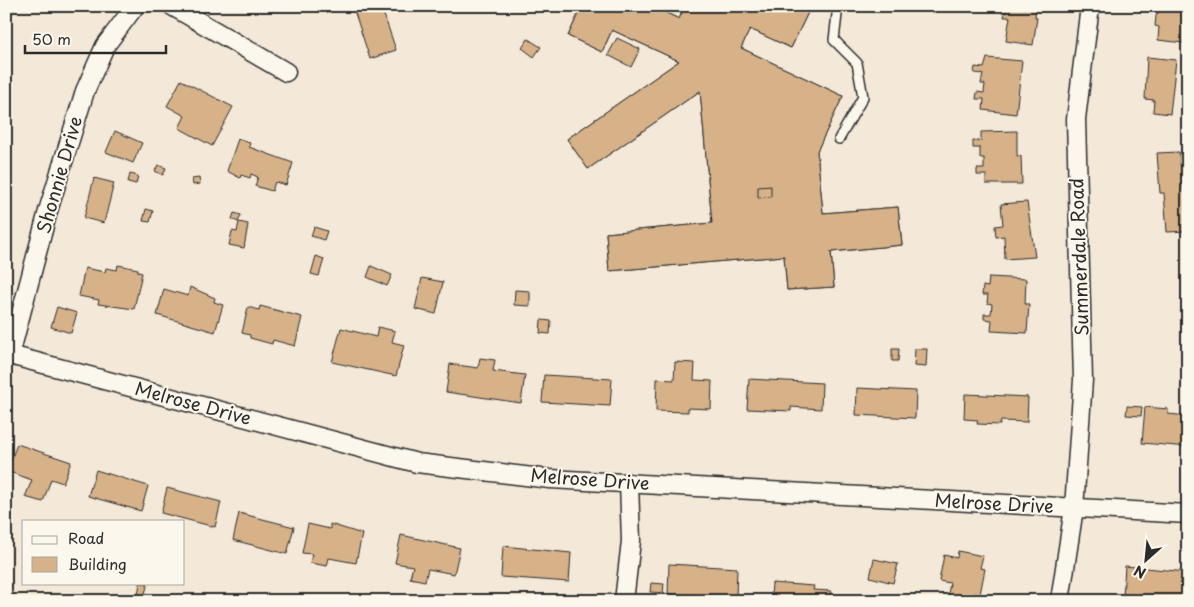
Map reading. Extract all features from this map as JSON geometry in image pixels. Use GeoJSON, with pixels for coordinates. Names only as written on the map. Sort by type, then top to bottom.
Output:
{"type":"FeatureCollection","features":[{"type":"Feature","properties":{"kind":"street","name":"Shonnie Drive"},"geometry":{"type":"LineString","coordinates":[[8,354],[48,211],[85,90],[105,46],[135,6]]}},
{"type":"Feature","properties":{"kind":"street"},"geometry":{"type":"LineString","coordinates":[[172,6],[286,72]]}},
{"type":"Feature","properties":{"kind":"street","name":"Summerdale Road"},"geometry":{"type":"LineString","coordinates":[[1060,601],[1074,508],[1083,380],[1076,119],[1090,6]]}},
{"type":"Feature","properties":{"kind":"street","name":"Melrose Drive"},"geometry":{"type":"LineString","coordinates":[[8,354],[418,463],[550,479],[1188,514]]}},
{"type":"Feature","properties":{"kind":"street"},"geometry":{"type":"LineString","coordinates":[[624,601],[631,541],[629,483]]}},
{"type":"Feature","properties":{"kind":"lane"},"geometry":{"type":"LineString","coordinates":[[838,6],[834,40],[857,62],[863,98],[839,139]]}},
{"type":"Feature","properties":{"kind":"building"},"geometry":{"type":"Polygon","coordinates":[[[381,6],[396,50],[370,59],[353,7],[381,6]]]}},
{"type":"Feature","properties":{"kind":"building"},"geometry":{"type":"Polygon","coordinates":[[[582,6],[652,6],[679,19],[685,6],[811,6],[791,48],[750,29],[741,48],[843,96],[817,151],[823,213],[898,207],[902,245],[831,252],[834,287],[787,290],[784,256],[609,271],[606,233],[712,223],[700,91],[588,169],[567,139],[679,61],[612,30],[602,52],[568,36],[582,6]],[[738,88],[749,219],[784,216],[778,146],[794,114],[738,88]]]}},
{"type":"Feature","properties":{"kind":"building"},"geometry":{"type":"Polygon","coordinates":[[[582,6],[652,6],[679,19],[685,6],[811,6],[791,48],[750,29],[741,48],[843,96],[817,151],[823,213],[898,207],[902,245],[831,252],[834,287],[787,290],[784,256],[609,271],[606,233],[712,223],[700,91],[588,169],[567,139],[679,61],[612,30],[602,52],[568,36],[582,6]]]}},
{"type":"Feature","properties":{"kind":"building"},"geometry":{"type":"Polygon","coordinates":[[[1010,6],[1036,6],[1035,17],[1037,18],[1033,45],[1006,41],[1010,17],[1004,17],[1006,8],[1010,6]]]}},
{"type":"Feature","properties":{"kind":"building"},"geometry":{"type":"Polygon","coordinates":[[[1162,6],[1188,6],[1184,43],[1158,40],[1159,27],[1155,26],[1156,16],[1162,6]]]}},
{"type":"Feature","properties":{"kind":"building"},"geometry":{"type":"Polygon","coordinates":[[[617,38],[640,49],[631,67],[608,55],[617,38]]]}},
{"type":"Feature","properties":{"kind":"building"},"geometry":{"type":"Polygon","coordinates":[[[528,39],[541,47],[534,57],[522,48],[528,39]]]}},
{"type":"Feature","properties":{"kind":"building"},"geometry":{"type":"Polygon","coordinates":[[[1147,57],[1176,60],[1170,114],[1153,112],[1154,100],[1145,99],[1147,57]]]}},
{"type":"Feature","properties":{"kind":"building"},"geometry":{"type":"Polygon","coordinates":[[[987,58],[1022,61],[1016,114],[983,110],[984,99],[976,99],[977,92],[984,93],[985,84],[981,84],[983,74],[974,73],[975,67],[984,68],[987,58]]]}},
{"type":"Feature","properties":{"kind":"building"},"geometry":{"type":"Polygon","coordinates":[[[181,80],[233,107],[212,146],[179,128],[185,116],[167,106],[181,80]]]}},
{"type":"Feature","properties":{"kind":"building"},"geometry":{"type":"Polygon","coordinates":[[[115,131],[142,143],[133,163],[106,152],[115,131]]]}},
{"type":"Feature","properties":{"kind":"building"},"geometry":{"type":"Polygon","coordinates":[[[1017,131],[1017,156],[1021,156],[1022,184],[986,184],[986,175],[977,175],[977,169],[984,169],[984,158],[980,158],[980,148],[973,148],[973,141],[981,141],[981,132],[1017,131]]]}},
{"type":"Feature","properties":{"kind":"building"},"geometry":{"type":"Polygon","coordinates":[[[238,139],[250,143],[249,147],[293,163],[286,185],[275,182],[272,191],[255,186],[258,177],[251,174],[250,178],[241,175],[240,178],[227,171],[238,139]]]}},
{"type":"Feature","properties":{"kind":"building"},"geometry":{"type":"Polygon","coordinates":[[[1179,152],[1183,190],[1186,189],[1188,231],[1167,232],[1164,193],[1160,193],[1157,153],[1179,152]]]}},
{"type":"Feature","properties":{"kind":"building"},"geometry":{"type":"Polygon","coordinates":[[[158,165],[166,168],[163,175],[155,171],[158,165]]]}},
{"type":"Feature","properties":{"kind":"building"},"geometry":{"type":"Polygon","coordinates":[[[130,174],[138,176],[136,184],[128,182],[130,174]]]}},
{"type":"Feature","properties":{"kind":"building"},"geometry":{"type":"Polygon","coordinates":[[[94,178],[114,183],[104,223],[84,218],[94,178]]]}},
{"type":"Feature","properties":{"kind":"building"},"geometry":{"type":"Polygon","coordinates":[[[199,178],[200,184],[193,185],[192,179],[199,178]]]}},
{"type":"Feature","properties":{"kind":"building"},"geometry":{"type":"Polygon","coordinates":[[[771,186],[771,197],[758,198],[758,187],[771,186]]]}},
{"type":"Feature","properties":{"kind":"building"},"geometry":{"type":"Polygon","coordinates":[[[1027,202],[1035,257],[1005,259],[1004,236],[996,237],[995,226],[1003,225],[1001,204],[1027,202]]]}},
{"type":"Feature","properties":{"kind":"building"},"geometry":{"type":"Polygon","coordinates":[[[146,209],[153,211],[150,222],[143,221],[146,209]]]}},
{"type":"Feature","properties":{"kind":"building"},"geometry":{"type":"Polygon","coordinates":[[[234,213],[241,215],[238,222],[232,219],[234,213]]]}},
{"type":"Feature","properties":{"kind":"building"},"geometry":{"type":"Polygon","coordinates":[[[239,222],[248,224],[244,248],[229,245],[232,231],[237,232],[239,222]]]}},
{"type":"Feature","properties":{"kind":"building"},"geometry":{"type":"Polygon","coordinates":[[[314,227],[327,231],[324,240],[311,236],[314,227]]]}},
{"type":"Feature","properties":{"kind":"building"},"geometry":{"type":"Polygon","coordinates":[[[316,256],[324,259],[319,276],[311,274],[316,256]]]}},
{"type":"Feature","properties":{"kind":"building"},"geometry":{"type":"Polygon","coordinates":[[[118,265],[138,269],[138,272],[142,273],[134,309],[98,304],[99,300],[79,296],[85,268],[105,272],[106,268],[117,270],[118,265]]]}},
{"type":"Feature","properties":{"kind":"building"},"geometry":{"type":"Polygon","coordinates":[[[371,266],[392,275],[387,286],[367,277],[371,266]]]}},
{"type":"Feature","properties":{"kind":"building"},"geometry":{"type":"Polygon","coordinates":[[[989,277],[1026,279],[1025,304],[1029,304],[1027,333],[991,331],[992,320],[984,319],[984,314],[991,314],[992,304],[987,303],[988,295],[982,295],[983,286],[988,287],[989,277]]]}},
{"type":"Feature","properties":{"kind":"building"},"geometry":{"type":"Polygon","coordinates":[[[422,278],[443,282],[436,314],[415,309],[422,278]]]}},
{"type":"Feature","properties":{"kind":"building"},"geometry":{"type":"Polygon","coordinates":[[[190,287],[215,298],[214,302],[223,305],[215,332],[157,315],[164,289],[188,296],[190,287]]]}},
{"type":"Feature","properties":{"kind":"building"},"geometry":{"type":"Polygon","coordinates":[[[515,290],[530,291],[530,306],[514,305],[515,290]]]}},
{"type":"Feature","properties":{"kind":"building"},"geometry":{"type":"Polygon","coordinates":[[[260,306],[302,317],[295,346],[273,340],[272,344],[250,338],[250,335],[242,333],[248,307],[259,310],[260,306]]]}},
{"type":"Feature","properties":{"kind":"building"},"geometry":{"type":"Polygon","coordinates":[[[57,307],[77,313],[71,333],[51,327],[57,307]]]}},
{"type":"Feature","properties":{"kind":"building"},"geometry":{"type":"Polygon","coordinates":[[[541,320],[551,321],[550,334],[540,333],[541,320]]]}},
{"type":"Feature","properties":{"kind":"building"},"geometry":{"type":"Polygon","coordinates":[[[378,327],[395,331],[392,342],[404,345],[396,376],[332,362],[341,328],[376,337],[378,327]]]}},
{"type":"Feature","properties":{"kind":"building"},"geometry":{"type":"Polygon","coordinates":[[[892,349],[899,349],[898,361],[892,361],[892,349]]]}},
{"type":"Feature","properties":{"kind":"building"},"geometry":{"type":"Polygon","coordinates":[[[915,349],[927,349],[926,367],[914,366],[915,349]]]}},
{"type":"Feature","properties":{"kind":"building"},"geometry":{"type":"Polygon","coordinates":[[[480,358],[495,360],[493,371],[525,375],[521,403],[446,392],[450,364],[478,368],[480,358]]]}},
{"type":"Feature","properties":{"kind":"building"},"geometry":{"type":"Polygon","coordinates":[[[675,362],[695,363],[694,380],[712,381],[711,409],[688,408],[688,412],[656,411],[657,379],[674,380],[675,362]]]}},
{"type":"Feature","properties":{"kind":"building"},"geometry":{"type":"Polygon","coordinates":[[[544,375],[612,379],[610,406],[542,402],[544,375]]]}},
{"type":"Feature","properties":{"kind":"building"},"geometry":{"type":"Polygon","coordinates":[[[749,379],[822,383],[821,409],[791,407],[791,411],[747,409],[749,379]]]}},
{"type":"Feature","properties":{"kind":"building"},"geometry":{"type":"Polygon","coordinates":[[[857,388],[916,391],[915,418],[856,415],[857,388]]]}},
{"type":"Feature","properties":{"kind":"building"},"geometry":{"type":"Polygon","coordinates":[[[965,394],[1028,397],[1027,422],[1001,421],[1000,425],[977,424],[978,420],[964,419],[965,394]]]}},
{"type":"Feature","properties":{"kind":"building"},"geometry":{"type":"Polygon","coordinates":[[[1127,406],[1142,407],[1141,416],[1126,415],[1127,406]]]}},
{"type":"Feature","properties":{"kind":"building"},"geometry":{"type":"Polygon","coordinates":[[[1145,407],[1168,409],[1168,414],[1188,416],[1188,447],[1142,443],[1145,407]]]}},
{"type":"Feature","properties":{"kind":"building"},"geometry":{"type":"Polygon","coordinates":[[[17,444],[71,462],[63,483],[51,479],[43,502],[25,497],[32,480],[7,471],[17,444]]]}},
{"type":"Feature","properties":{"kind":"building"},"geometry":{"type":"Polygon","coordinates":[[[96,470],[148,486],[141,511],[88,496],[96,470]]]}},
{"type":"Feature","properties":{"kind":"building"},"geometry":{"type":"Polygon","coordinates":[[[167,488],[221,502],[215,527],[161,513],[167,488]]]}},
{"type":"Feature","properties":{"kind":"building"},"geometry":{"type":"Polygon","coordinates":[[[239,513],[294,527],[287,554],[233,540],[239,513]]]}},
{"type":"Feature","properties":{"kind":"building"},"geometry":{"type":"Polygon","coordinates":[[[308,524],[330,529],[330,524],[362,534],[356,563],[329,558],[327,566],[310,563],[312,554],[302,553],[308,524]]]}},
{"type":"Feature","properties":{"kind":"building"},"geometry":{"type":"Polygon","coordinates":[[[401,535],[460,548],[454,574],[428,569],[425,581],[410,578],[413,566],[395,563],[401,535]]]}},
{"type":"Feature","properties":{"kind":"building"},"geometry":{"type":"Polygon","coordinates":[[[503,546],[571,553],[569,582],[501,577],[503,546]]]}},
{"type":"Feature","properties":{"kind":"building"},"geometry":{"type":"Polygon","coordinates":[[[958,551],[983,556],[980,568],[985,569],[980,594],[974,593],[973,601],[947,600],[950,583],[939,581],[944,555],[957,558],[958,551]]]}},
{"type":"Feature","properties":{"kind":"building"},"geometry":{"type":"Polygon","coordinates":[[[874,559],[898,564],[893,583],[870,577],[874,559]]]}},
{"type":"Feature","properties":{"kind":"building"},"geometry":{"type":"Polygon","coordinates":[[[669,564],[737,568],[736,597],[709,596],[709,601],[697,601],[697,595],[668,594],[669,564]]]}},
{"type":"Feature","properties":{"kind":"building"},"geometry":{"type":"Polygon","coordinates":[[[1125,566],[1187,572],[1186,598],[1123,596],[1125,566]]]}},
{"type":"Feature","properties":{"kind":"building"},"geometry":{"type":"Polygon","coordinates":[[[651,583],[664,584],[663,593],[650,592],[651,583]]]}},
{"type":"Feature","properties":{"kind":"building"},"geometry":{"type":"Polygon","coordinates":[[[772,583],[814,586],[813,590],[831,591],[830,601],[771,601],[772,583]]]}},
{"type":"Feature","properties":{"kind":"building"},"geometry":{"type":"Polygon","coordinates":[[[140,584],[148,584],[144,597],[138,595],[140,584]]]}},
{"type":"Feature","properties":{"kind":"building"},"geometry":{"type":"Polygon","coordinates":[[[865,595],[878,601],[863,601],[865,595]]]}}]}
